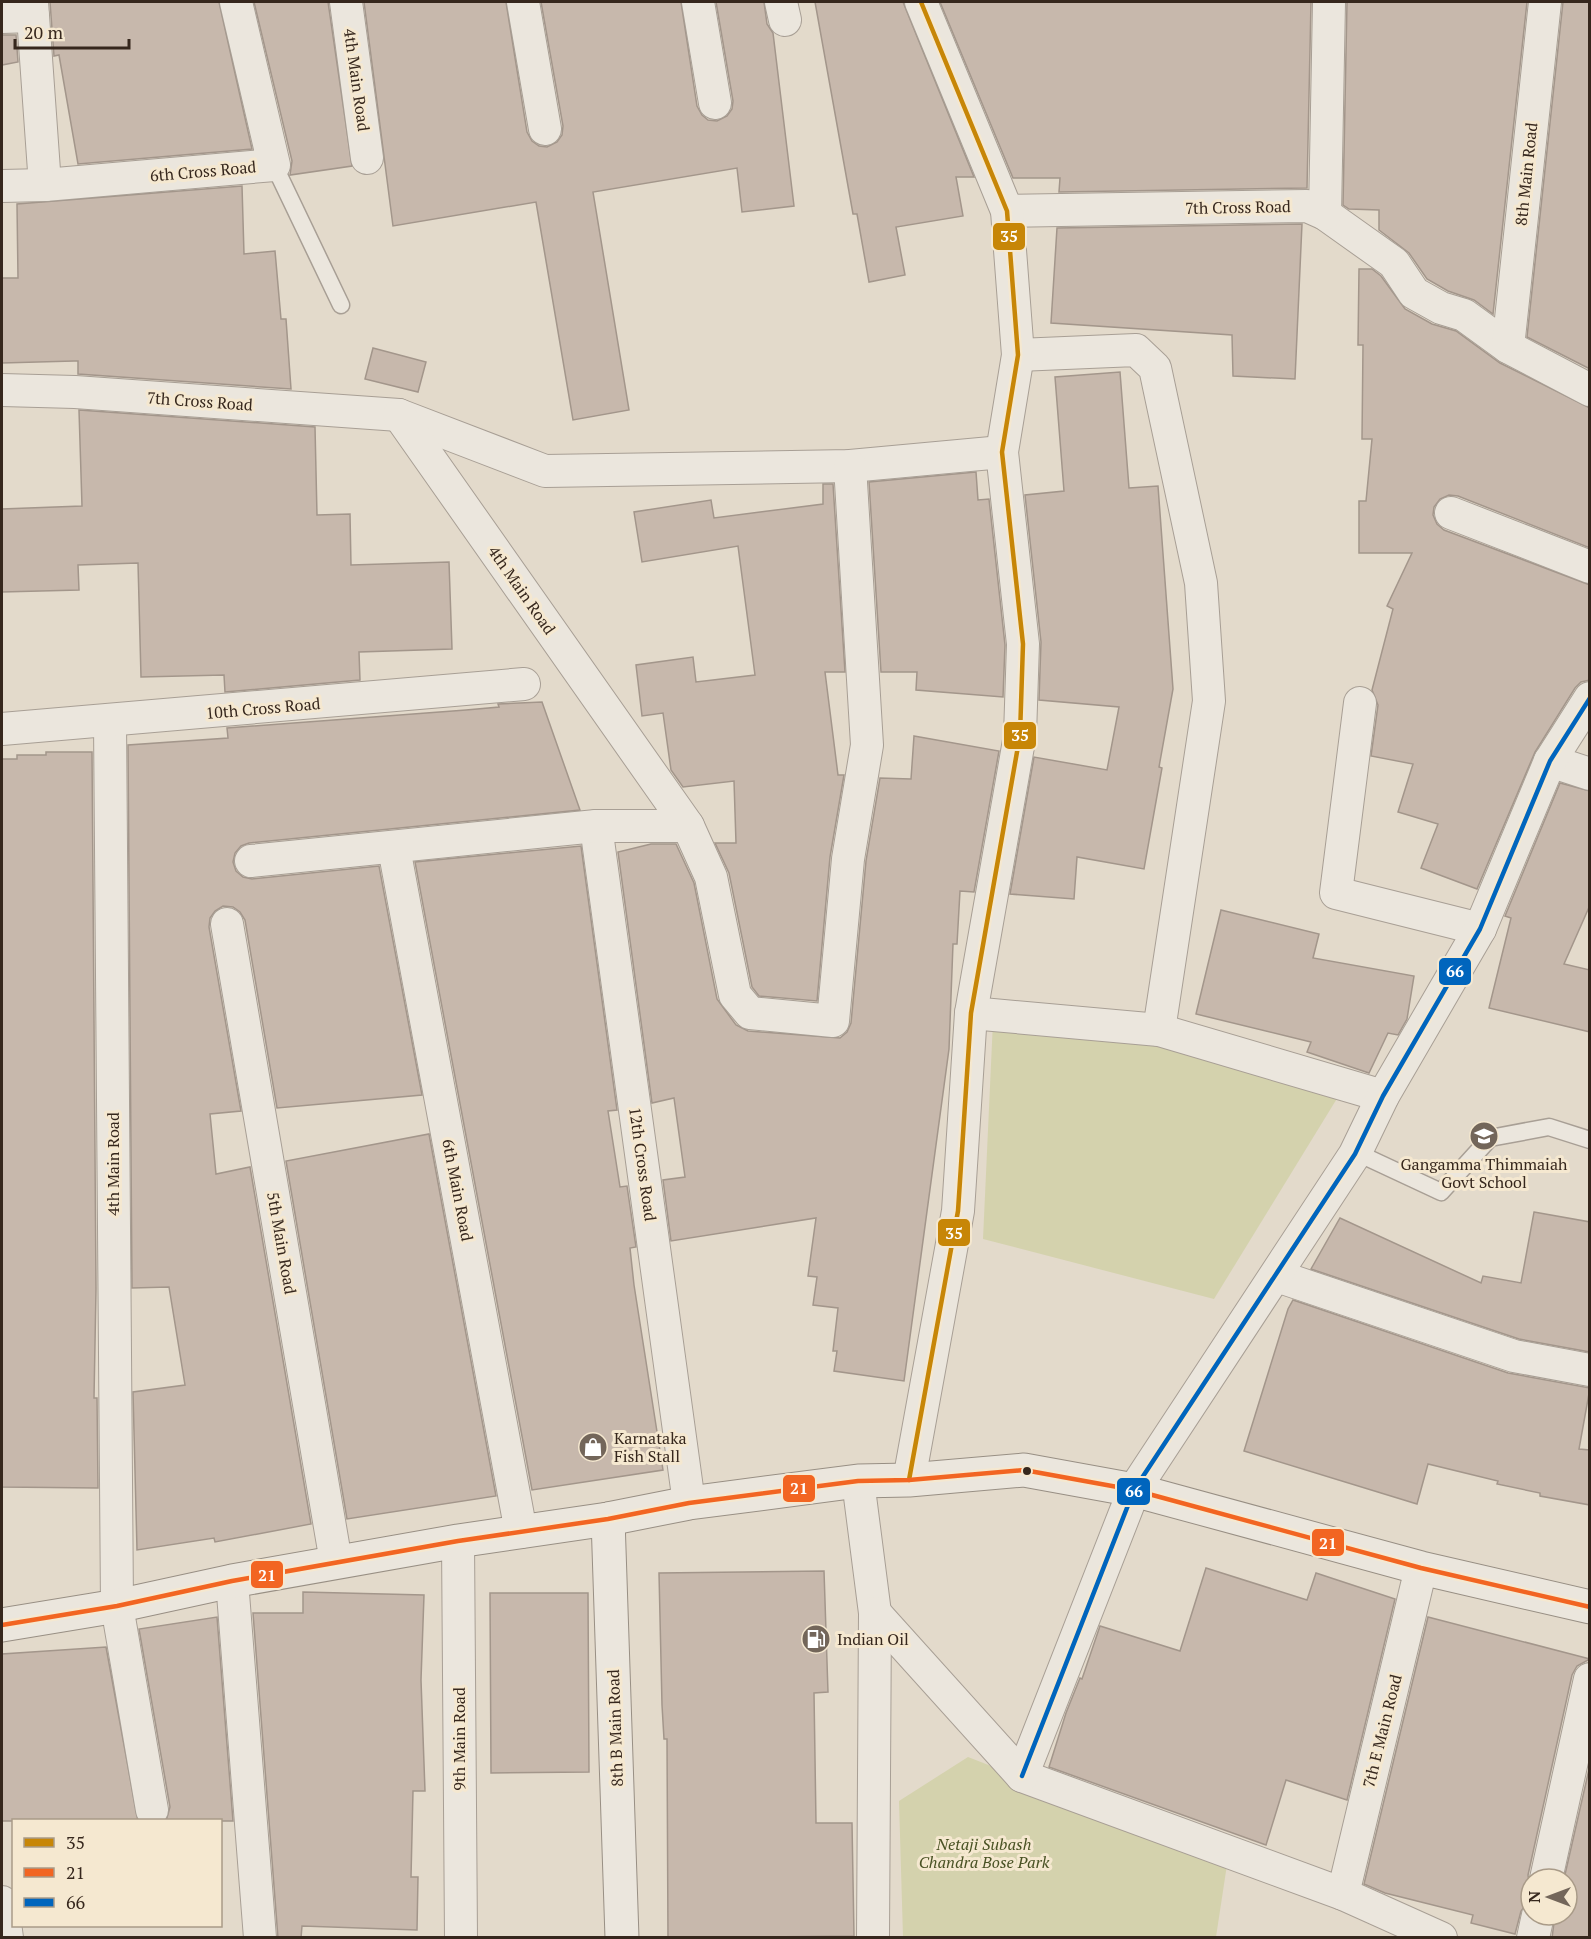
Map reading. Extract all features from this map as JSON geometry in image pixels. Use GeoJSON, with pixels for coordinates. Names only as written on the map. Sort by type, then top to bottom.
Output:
{"type":"FeatureCollection","features":[{"type":"Feature","properties":{"kind":"street","name":"6th Cross Road"},"geometry":{"type":"LineString","coordinates":[[2,186],[45,185],[274,165],[236,2]]}},
{"type":"Feature","properties":{"kind":"street","name":"4th Main Road"},"geometry":{"type":"LineString","coordinates":[[346,2],[367,158]]}},
{"type":"Feature","properties":{"kind":"street"},"geometry":{"type":"LineString","coordinates":[[523,2],[545,129]]}},
{"type":"Feature","properties":{"kind":"street"},"geometry":{"type":"LineString","coordinates":[[698,2],[715,103]]}},
{"type":"Feature","properties":{"kind":"street"},"geometry":{"type":"LineString","coordinates":[[909,1479],[958,1211],[971,1013],[1020,735],[1023,644],[1002,452],[1018,356],[1006,211],[921,2]]}},
{"type":"Feature","properties":{"kind":"street"},"geometry":{"type":"LineString","coordinates":[[1325,214],[1329,2]]}},
{"type":"Feature","properties":{"kind":"street","name":"8th Main Road"},"geometry":{"type":"LineString","coordinates":[[1508,347],[1545,2]]}},
{"type":"Feature","properties":{"kind":"street"},"geometry":{"type":"LineString","coordinates":[[2,17],[33,9],[45,185]]}},
{"type":"Feature","properties":{"kind":"street","name":"7th Cross Road"},"geometry":{"type":"LineString","coordinates":[[1006,211],[1307,206],[1325,214],[1394,263],[1414,293],[1441,308],[1464,315],[1508,347],[1590,390]]}},
{"type":"Feature","properties":{"kind":"street"},"geometry":{"type":"LineString","coordinates":[[1018,356],[1136,350],[1155,368],[1201,583],[1209,701],[1159,1030]]}},
{"type":"Feature","properties":{"kind":"street","name":"7th Cross Road"},"geometry":{"type":"LineString","coordinates":[[2,390],[75,392],[399,415],[545,471],[850,466],[1002,452]]}},
{"type":"Feature","properties":{"kind":"street","name":"4th Main Road"},"geometry":{"type":"LineString","coordinates":[[399,415],[688,826]]}},
{"type":"Feature","properties":{"kind":"street"},"geometry":{"type":"LineString","coordinates":[[251,861],[596,826],[688,826],[711,877],[735,995],[750,1013],[833,1021],[848,859],[867,745],[850,466]]}},
{"type":"Feature","properties":{"kind":"street"},"geometry":{"type":"LineString","coordinates":[[1451,513],[1590,567]]}},
{"type":"Feature","properties":{"kind":"street","name":"10th Cross Road"},"geometry":{"type":"LineString","coordinates":[[2,729],[524,684]]}},
{"type":"Feature","properties":{"kind":"street"},"geometry":{"type":"LineString","coordinates":[[1022,1776],[1134,1490],[1277,1276],[1354,1154],[1383,1096],[1479,929],[1550,761],[1590,698]]}},
{"type":"Feature","properties":{"kind":"street"},"geometry":{"type":"LineString","coordinates":[[1360,703],[1336,893],[1479,929]]}},
{"type":"Feature","properties":{"kind":"street","name":"4th Main Road"},"geometry":{"type":"LineString","coordinates":[[110,721],[117,1606],[152,1810]]}},
{"type":"Feature","properties":{"kind":"street"},"geometry":{"type":"LineString","coordinates":[[1550,761],[1590,774]]}},
{"type":"Feature","properties":{"kind":"street","name":"12th Cross Road"},"geometry":{"type":"LineString","coordinates":[[596,826],[689,1503]]}},
{"type":"Feature","properties":{"kind":"street","name":"6th Main Road"},"geometry":{"type":"LineString","coordinates":[[394,848],[521,1532]]}},
{"type":"Feature","properties":{"kind":"street","name":"5th Main Road"},"geometry":{"type":"LineString","coordinates":[[227,924],[336,1562]]}},
{"type":"Feature","properties":{"kind":"street"},"geometry":{"type":"LineString","coordinates":[[971,1013],[1159,1030],[1383,1096]]}},
{"type":"Feature","properties":{"kind":"street"},"geometry":{"type":"LineString","coordinates":[[1277,1276],[1514,1356],[1590,1370]]}},
{"type":"Feature","properties":{"kind":"street"},"geometry":{"type":"LineString","coordinates":[[2,1625],[117,1606],[231,1581],[336,1562],[608,1519],[689,1503],[858,1481],[1023,1470],[1134,1490],[1421,1568],[1590,1607]]}},
{"type":"Feature","properties":{"kind":"street"},"geometry":{"type":"LineString","coordinates":[[858,1481],[875,1612],[873,1938]]}},
{"type":"Feature","properties":{"kind":"street","name":"8th B Main Road"},"geometry":{"type":"LineString","coordinates":[[608,1519],[622,1938]]}},
{"type":"Feature","properties":{"kind":"street","name":"9th Main Road"},"geometry":{"type":"LineString","coordinates":[[458,1541],[461,1938]]}},
{"type":"Feature","properties":{"kind":"street","name":"7th E Main Road"},"geometry":{"type":"LineString","coordinates":[[1343,1894],[1421,1568]]}},
{"type":"Feature","properties":{"kind":"street"},"geometry":{"type":"LineString","coordinates":[[231,1581],[260,1938]]}},
{"type":"Feature","properties":{"kind":"street"},"geometry":{"type":"LineString","coordinates":[[875,1612],[1022,1776],[1343,1894],[1441,1938]]}},
{"type":"Feature","properties":{"kind":"street"},"geometry":{"type":"LineString","coordinates":[[1549,1867],[1590,1679]]}},
{"type":"Feature","properties":{"kind":"street"},"geometry":{"type":"LineString","coordinates":[[2,1902],[8,1938]]}},
{"type":"Feature","properties":{"kind":"lane"},"geometry":{"type":"LineString","coordinates":[[274,165],[341,305]]}},
{"type":"Feature","properties":{"kind":"lane"},"geometry":{"type":"LineString","coordinates":[[1354,1154],[1366,1157],[1441,1192],[1490,1138],[1549,1127],[1590,1140]]}},
{"type":"Feature","properties":{"kind":"green space"},"geometry":{"type":"Polygon","coordinates":[[[993,1021],[1204,1048],[1341,1092],[1214,1299],[983,1239],[993,1021]]]}},
{"type":"Feature","properties":{"kind":"green space","name":"Netaji Subash Chandra Bose Park"},"geometry":{"type":"Polygon","coordinates":[[[968,1757],[1228,1858],[1216,1937],[903,1937],[899,1801],[968,1757]]]}},
{"type":"Feature","properties":{"kind":"building"},"geometry":{"type":"Polygon","coordinates":[[[50,2],[219,2],[252,149],[78,164],[59,55],[54,56],[50,2]]]}},
{"type":"Feature","properties":{"kind":"building"},"geometry":{"type":"Polygon","coordinates":[[[254,2],[328,2],[352,166],[290,175],[292,161],[254,2]]]}},
{"type":"Feature","properties":{"kind":"building"},"geometry":{"type":"Polygon","coordinates":[[[364,2],[506,2],[527,132],[532,141],[539,146],[547,147],[557,142],[562,135],[563,126],[541,2],[681,2],[697,106],[708,120],[717,121],[727,116],[732,109],[733,101],[716,2],[764,2],[767,24],[773,33],[794,206],[742,212],[737,168],[593,192],[629,410],[573,420],[536,202],[393,226],[364,2]]]}},
{"type":"Feature","properties":{"kind":"building"},"geometry":{"type":"Polygon","coordinates":[[[815,2],[903,2],[974,177],[956,177],[963,216],[896,227],[905,275],[869,282],[857,214],[853,214],[815,2]]]}},
{"type":"Feature","properties":{"kind":"building"},"geometry":{"type":"Polygon","coordinates":[[[940,2],[1311,2],[1307,188],[1059,192],[1060,178],[1013,178],[940,2]]]}},
{"type":"Feature","properties":{"kind":"building"},"geometry":{"type":"Polygon","coordinates":[[[1347,2],[1527,2],[1493,314],[1474,300],[1448,291],[1427,279],[1409,253],[1379,230],[1379,210],[1349,209],[1343,205],[1347,2]]]}},
{"type":"Feature","properties":{"kind":"building"},"geometry":{"type":"Polygon","coordinates":[[[1563,2],[1590,2],[1590,369],[1527,337],[1563,2]]]}},
{"type":"Feature","properties":{"kind":"building"},"geometry":{"type":"Polygon","coordinates":[[[2,35],[16,35],[18,62],[2,65],[2,35]]]}},
{"type":"Feature","properties":{"kind":"building"},"geometry":{"type":"Polygon","coordinates":[[[242,186],[244,254],[275,251],[281,319],[286,319],[291,389],[78,374],[78,361],[2,363],[2,278],[18,278],[17,204],[242,186]]]}},
{"type":"Feature","properties":{"kind":"building"},"geometry":{"type":"Polygon","coordinates":[[[1302,224],[1295,379],[1233,376],[1232,335],[1051,323],[1057,228],[1302,224]]]}},
{"type":"Feature","properties":{"kind":"building"},"geometry":{"type":"Polygon","coordinates":[[[1359,269],[1372,269],[1381,276],[1405,309],[1432,324],[1456,331],[1500,363],[1590,408],[1590,548],[1458,496],[1449,495],[1440,499],[1434,507],[1433,515],[1437,524],[1444,530],[1590,585],[1590,680],[1581,682],[1575,688],[1535,752],[1477,889],[1421,868],[1438,824],[1398,812],[1413,764],[1371,756],[1378,705],[1372,690],[1393,609],[1387,606],[1412,553],[1359,553],[1359,501],[1366,501],[1372,439],[1362,439],[1363,345],[1358,345],[1359,269]]]}},
{"type":"Feature","properties":{"kind":"building"},"geometry":{"type":"Polygon","coordinates":[[[373,348],[426,362],[418,392],[365,379],[373,348]]]}},
{"type":"Feature","properties":{"kind":"building"},"geometry":{"type":"Polygon","coordinates":[[[1120,372],[1129,488],[1158,486],[1173,689],[1144,869],[1077,857],[1074,899],[1010,894],[1034,757],[1107,770],[1119,707],[1039,700],[1041,642],[1025,495],[1064,491],[1055,377],[1120,372]]]}},
{"type":"Feature","properties":{"kind":"building"},"geometry":{"type":"Polygon","coordinates":[[[79,410],[315,427],[317,515],[350,514],[351,565],[449,562],[452,649],[359,652],[360,680],[225,692],[224,675],[141,677],[138,563],[78,565],[79,590],[2,592],[2,509],[82,506],[79,410]]]}},
{"type":"Feature","properties":{"kind":"building"},"geometry":{"type":"Polygon","coordinates":[[[976,472],[978,500],[989,499],[1005,645],[1003,697],[916,690],[917,672],[881,672],[869,482],[976,472]]]}},
{"type":"Feature","properties":{"kind":"building"},"geometry":{"type":"Polygon","coordinates":[[[823,484],[833,484],[845,672],[825,672],[838,775],[844,775],[830,857],[817,1001],[759,996],[752,987],[729,873],[715,843],[736,843],[734,781],[683,787],[671,770],[663,713],[642,716],[636,665],[693,657],[696,682],[755,675],[738,546],[642,562],[634,512],[711,500],[714,518],[823,504],[823,484]]]}},
{"type":"Feature","properties":{"kind":"building"},"geometry":{"type":"Polygon","coordinates":[[[542,702],[580,810],[249,843],[241,846],[235,853],[233,862],[236,871],[243,877],[252,879],[379,866],[422,1095],[277,1108],[245,920],[233,907],[223,906],[215,911],[210,918],[209,927],[241,1111],[210,1114],[216,1174],[250,1167],[311,1524],[215,1542],[214,1538],[137,1550],[133,1392],[185,1385],[169,1287],[132,1288],[128,745],[228,738],[227,728],[542,702]]]}},
{"type":"Feature","properties":{"kind":"building"},"geometry":{"type":"Polygon","coordinates":[[[914,736],[999,751],[974,892],[960,891],[957,944],[953,944],[949,1049],[904,1381],[834,1371],[837,1351],[833,1351],[838,1308],[813,1305],[817,1277],[808,1276],[816,1218],[671,1241],[663,1180],[685,1177],[674,1098],[652,1103],[618,852],[651,844],[676,844],[694,883],[717,999],[736,1025],[748,1031],[840,1038],[847,1032],[851,1023],[866,861],[880,778],[911,779],[914,736]]]}},
{"type":"Feature","properties":{"kind":"building"},"geometry":{"type":"Polygon","coordinates":[[[46,752],[92,752],[96,1289],[94,1398],[97,1398],[98,1488],[2,1487],[2,759],[17,759],[17,755],[46,755],[46,752]]]}},
{"type":"Feature","properties":{"kind":"building"},"geometry":{"type":"Polygon","coordinates":[[[1560,783],[1590,791],[1590,905],[1564,964],[1590,970],[1590,1032],[1489,1008],[1511,918],[1505,916],[1560,783]]]}},
{"type":"Feature","properties":{"kind":"building"},"geometry":{"type":"Polygon","coordinates":[[[581,846],[617,1110],[608,1111],[620,1187],[627,1186],[636,1247],[630,1248],[634,1285],[663,1470],[532,1490],[415,862],[581,846]]]}},
{"type":"Feature","properties":{"kind":"building"},"geometry":{"type":"Polygon","coordinates":[[[1221,910],[1319,934],[1313,958],[1414,976],[1407,1019],[1398,1035],[1388,1033],[1369,1073],[1307,1052],[1311,1042],[1196,1014],[1221,910]]]}},
{"type":"Feature","properties":{"kind":"building"},"geometry":{"type":"Polygon","coordinates":[[[429,1134],[496,1496],[347,1519],[286,1161],[429,1134]]]}},
{"type":"Feature","properties":{"kind":"building"},"geometry":{"type":"Polygon","coordinates":[[[1534,1212],[1590,1222],[1590,1352],[1519,1339],[1311,1269],[1340,1218],[1481,1283],[1483,1276],[1521,1283],[1534,1212]]]}},
{"type":"Feature","properties":{"kind":"building"},"geometry":{"type":"Polygon","coordinates":[[[1293,1300],[1508,1373],[1590,1388],[1579,1449],[1590,1450],[1590,1505],[1540,1496],[1540,1493],[1497,1484],[1498,1481],[1428,1464],[1417,1504],[1244,1451],[1288,1309],[1293,1300]]]}},
{"type":"Feature","properties":{"kind":"building"},"geometry":{"type":"Polygon","coordinates":[[[1206,1568],[1307,1600],[1316,1573],[1395,1599],[1347,1800],[1286,1780],[1266,1845],[1049,1767],[1066,1713],[1080,1678],[1082,1679],[1100,1626],[1180,1651],[1206,1568]]]}},
{"type":"Feature","properties":{"kind":"building"},"geometry":{"type":"Polygon","coordinates":[[[824,1571],[828,1692],[814,1693],[816,1823],[852,1823],[854,1936],[668,1938],[667,1739],[664,1739],[662,1705],[659,1573],[824,1571]]]}},
{"type":"Feature","properties":{"kind":"building"},"geometry":{"type":"Polygon","coordinates":[[[303,1592],[424,1595],[421,1680],[425,1791],[413,1791],[411,1877],[418,1877],[417,1930],[302,1926],[301,1938],[278,1938],[253,1613],[303,1613],[303,1592]]]}},
{"type":"Feature","properties":{"kind":"building"},"geometry":{"type":"Polygon","coordinates":[[[490,1593],[588,1593],[589,1772],[491,1773],[490,1593]]]}},
{"type":"Feature","properties":{"kind":"building"},"geometry":{"type":"Polygon","coordinates":[[[217,1617],[233,1821],[167,1819],[170,1807],[139,1629],[217,1617]]]}},
{"type":"Feature","properties":{"kind":"building"},"geometry":{"type":"Polygon","coordinates":[[[1428,1617],[1590,1659],[1577,1666],[1572,1675],[1530,1867],[1519,1867],[1519,1919],[1515,1934],[1471,1923],[1473,1915],[1385,1893],[1364,1884],[1428,1617]]]}},
{"type":"Feature","properties":{"kind":"building"},"geometry":{"type":"Polygon","coordinates":[[[106,1647],[138,1819],[12,1819],[12,1821],[2,1821],[2,1654],[106,1647]]]}},
{"type":"Feature","properties":{"kind":"building"},"geometry":{"type":"Polygon","coordinates":[[[1590,1765],[1590,1938],[1552,1938],[1553,1927],[1579,1927],[1579,1867],[1567,1867],[1590,1765]]]}},
{"type":"Feature","properties":{"kind":"transit line","name":"35"},"geometry":{"type":"LineString","coordinates":[[909,1480],[958,1211],[971,1013],[1020,735],[1023,644],[1002,452],[1018,355],[1007,211],[921,2]]}},
{"type":"Feature","properties":{"kind":"transit line","name":"66"},"geometry":{"type":"LineString","coordinates":[[1022,1776],[1134,1490],[1355,1154],[1383,1096],[1480,929],[1550,761],[1590,698]]}},
{"type":"Feature","properties":{"kind":"transit line","name":"21"},"geometry":{"type":"LineString","coordinates":[[2,1625],[117,1606],[232,1581],[458,1541],[608,1519],[689,1503],[858,1481],[909,1480],[1024,1470],[1134,1490],[1421,1568],[1590,1607]]}},
{"type":"Feature","properties":{"kind":"place","name":"Gangamma Thimmaiah Govt School"},"geometry":{"type":"Point","coordinates":[1484,1136]}},
{"type":"Feature","properties":{"kind":"place","name":"Karnataka Fish Stall"},"geometry":{"type":"Point","coordinates":[593,1447]}},
{"type":"Feature","properties":{"kind":"place","name":"Indian Oil"},"geometry":{"type":"Point","coordinates":[816,1639]}}]}
